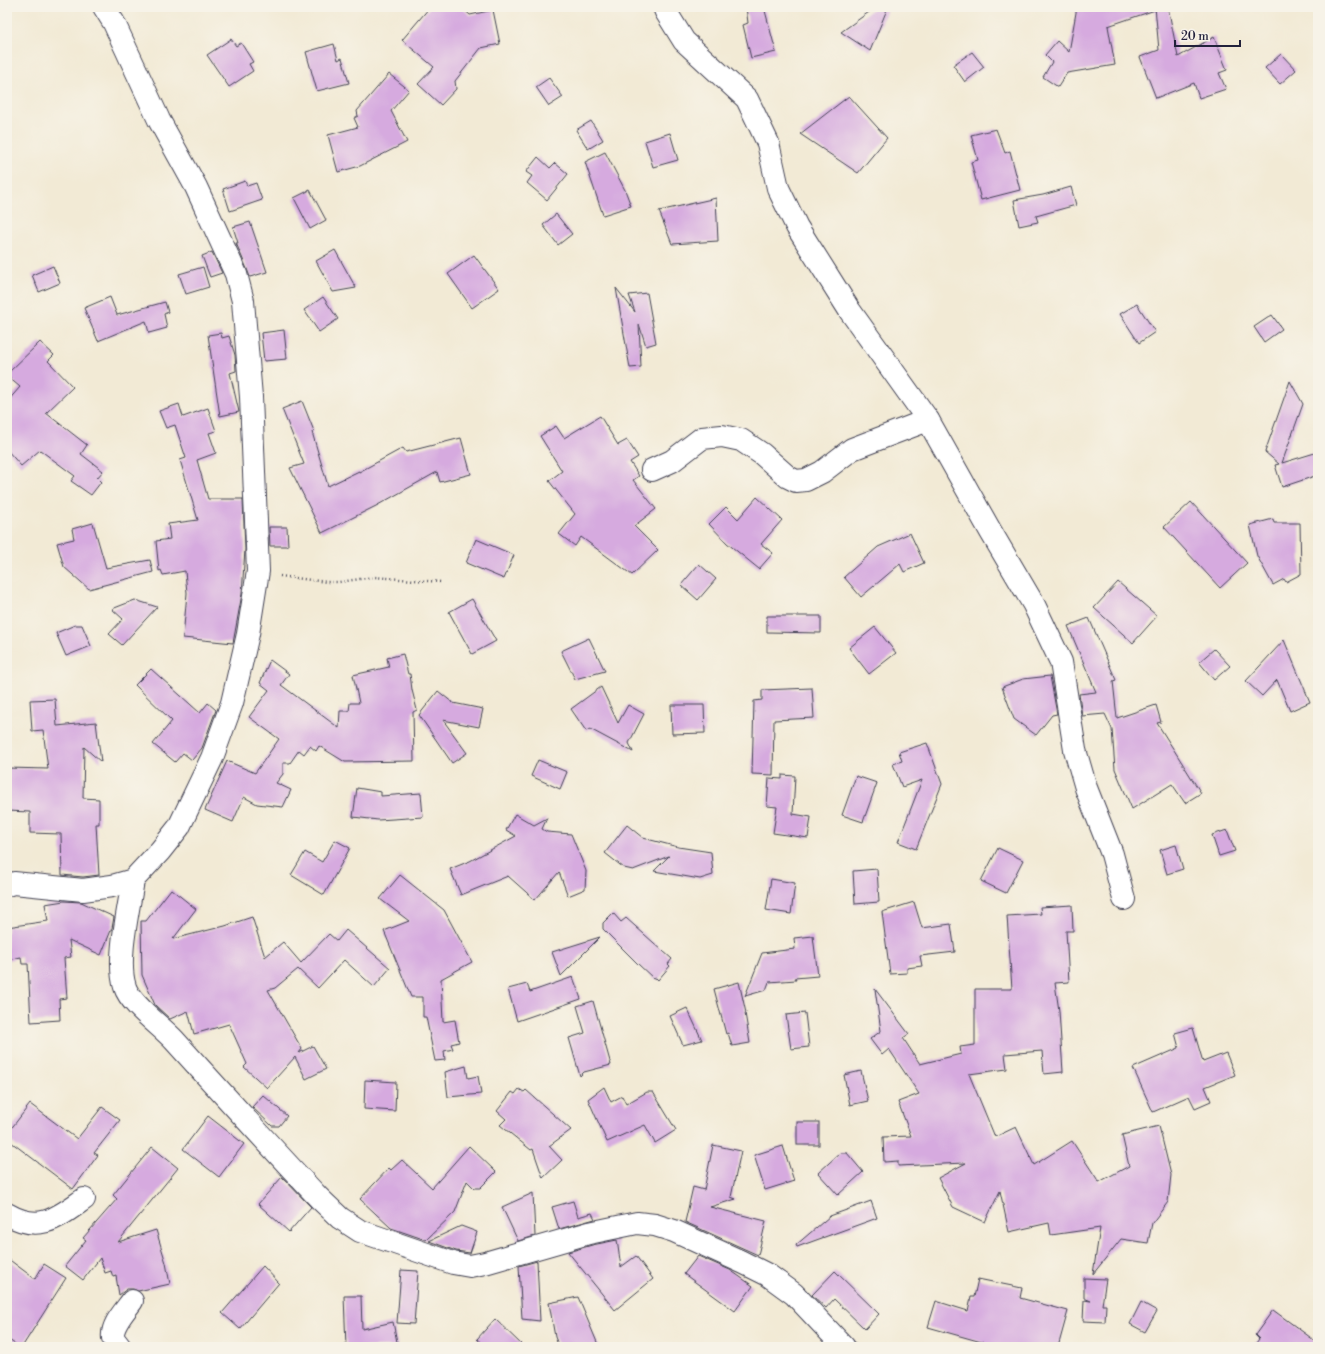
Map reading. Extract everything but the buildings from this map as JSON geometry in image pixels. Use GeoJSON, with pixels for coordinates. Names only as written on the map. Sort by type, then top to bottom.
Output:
{"type":"FeatureCollection","features":[{"type":"Feature","properties":{"kind":"street"},"geometry":{"type":"LineString","coordinates":[[7,885],[14,883],[83,890],[112,886],[133,880],[160,851],[179,827],[212,758],[232,703],[248,634],[258,571],[251,397],[243,301],[236,274],[196,187],[159,120],[114,23],[104,7]]}},
{"type":"Feature","properties":{"kind":"street"},"geometry":{"type":"LineString","coordinates":[[664,7],[684,41],[747,99],[768,143],[778,188],[797,227],[850,311],[928,420],[991,532],[1034,604],[1061,662],[1075,750],[1086,788],[1112,854],[1124,900]]}},
{"type":"Feature","properties":{"kind":"street"},"geometry":{"type":"LineString","coordinates":[[652,470],[672,460],[702,438],[722,436],[741,440],[762,454],[788,477],[796,481],[806,480],[822,472],[852,449],[928,420]]}},
{"type":"Feature","properties":{"kind":"street"},"geometry":{"type":"LineString","coordinates":[[133,880],[122,956],[123,981],[128,994],[133,1001],[173,1039],[319,1198],[340,1218],[360,1232],[453,1263],[470,1266],[589,1233],[637,1223],[655,1224],[708,1246],[768,1275],[794,1294],[844,1347]]}},
{"type":"Feature","properties":{"kind":"street"},"geometry":{"type":"LineString","coordinates":[[7,1214],[22,1221],[34,1223],[44,1222],[62,1214],[84,1199]]}},
{"type":"Feature","properties":{"kind":"street"},"geometry":{"type":"LineString","coordinates":[[120,1347],[112,1335],[118,1322],[132,1301]]}},
{"type":"Feature","properties":{"kind":"path"},"geometry":{"type":"LineString","coordinates":[[258,571],[287,577],[327,582],[339,582],[374,577],[441,582]]}}]}
